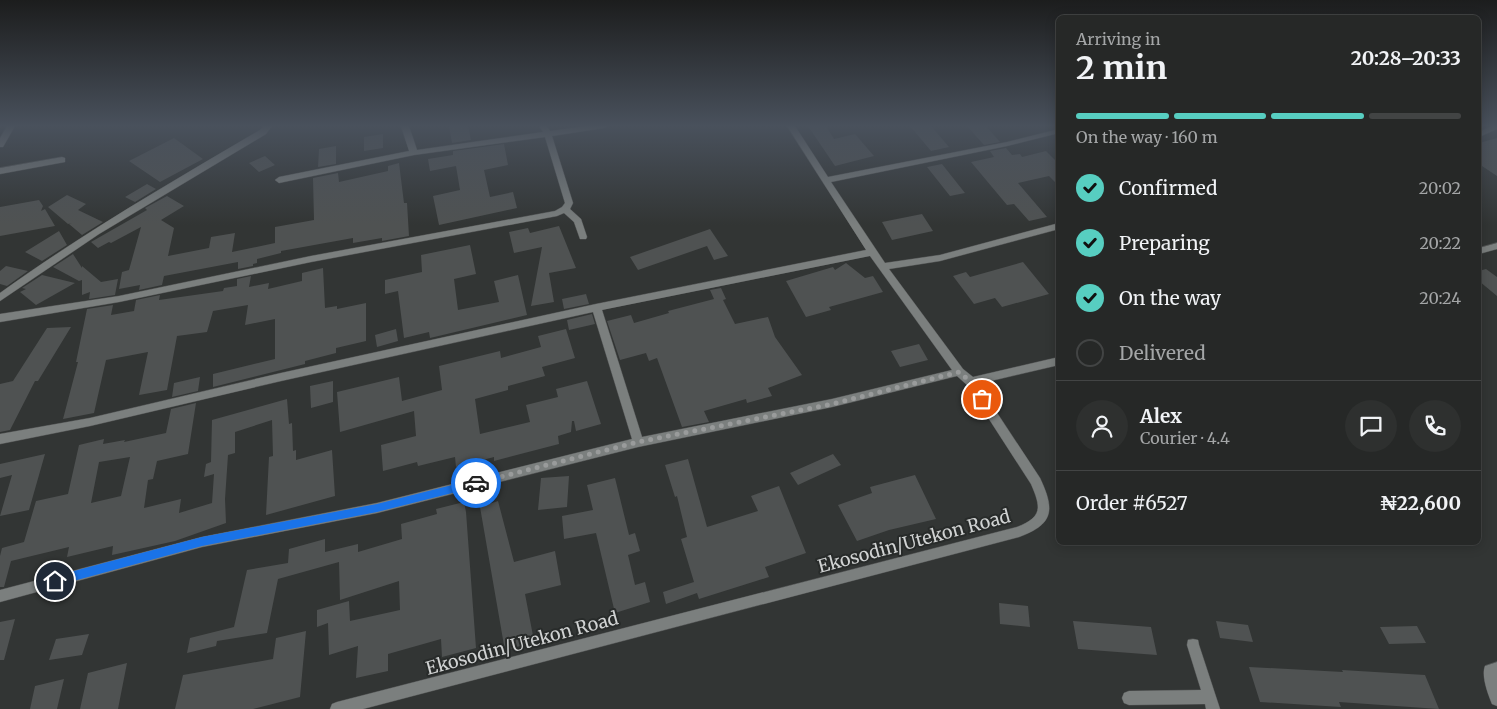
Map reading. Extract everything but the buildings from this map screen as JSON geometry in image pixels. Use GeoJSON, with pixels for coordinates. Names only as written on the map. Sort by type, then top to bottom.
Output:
{"type":"FeatureCollection","features":[{"type":"Feature","properties":{"kind":"street"},"geometry":{"type":"LineString","coordinates":[[0,298],[36,270],[144,202],[217,159]]}},
{"type":"Feature","properties":{"kind":"street"},"geometry":{"type":"LineString","coordinates":[[279,180],[384,159]]}},
{"type":"Feature","properties":{"kind":"street"},"geometry":{"type":"LineString","coordinates":[[0,318],[119,299],[311,259],[557,213],[565,209],[569,203],[555,159]]}},
{"type":"Feature","properties":{"kind":"street","name":"Ekosodin/Utekon Road"},"geometry":{"type":"LineString","coordinates":[[337,709],[1019,532],[1037,522],[1044,511],[1042,497],[1036,481],[971,382],[959,372],[872,252],[813,159]]}},
{"type":"Feature","properties":{"kind":"street"},"geometry":{"type":"LineString","coordinates":[[827,180],[932,159]]}},
{"type":"Feature","properties":{"kind":"street"},"geometry":{"type":"LineString","coordinates":[[0,171],[62,160]]}},
{"type":"Feature","properties":{"kind":"street"},"geometry":{"type":"LineString","coordinates":[[565,209],[578,221],[583,237]]}},
{"type":"Feature","properties":{"kind":"street"},"geometry":{"type":"LineString","coordinates":[[884,268],[940,258],[1056,227]]}},
{"type":"Feature","properties":{"kind":"street"},"geometry":{"type":"LineString","coordinates":[[1481,250],[1497,246]]}},
{"type":"Feature","properties":{"kind":"street"},"geometry":{"type":"LineString","coordinates":[[0,439],[90,422],[281,377],[596,308],[872,252]]}},
{"type":"Feature","properties":{"kind":"street"},"geometry":{"type":"LineString","coordinates":[[596,308],[638,442]]}},
{"type":"Feature","properties":{"kind":"street"},"geometry":{"type":"LineString","coordinates":[[971,382],[1056,362]]}},
{"type":"Feature","properties":{"kind":"street"},"geometry":{"type":"LineString","coordinates":[[0,596],[202,542],[377,508],[638,442],[832,404],[959,372]]}},
{"type":"Feature","properties":{"kind":"street"},"geometry":{"type":"LineString","coordinates":[[1129,698],[1212,703],[1193,645]]}},
{"type":"Feature","properties":{"kind":"street"},"geometry":{"type":"LineString","coordinates":[[1497,669],[1490,671],[1497,698]]}},
{"type":"Feature","properties":{"kind":"way so far"},"geometry":{"type":"LineString","coordinates":[[476,483],[638,442],[832,404],[959,372],[971,382],[982,399]]}},
{"type":"Feature","properties":{"kind":"route"},"geometry":{"type":"LineString","coordinates":[[55,581],[202,542],[377,508],[476,483]]}}]}
